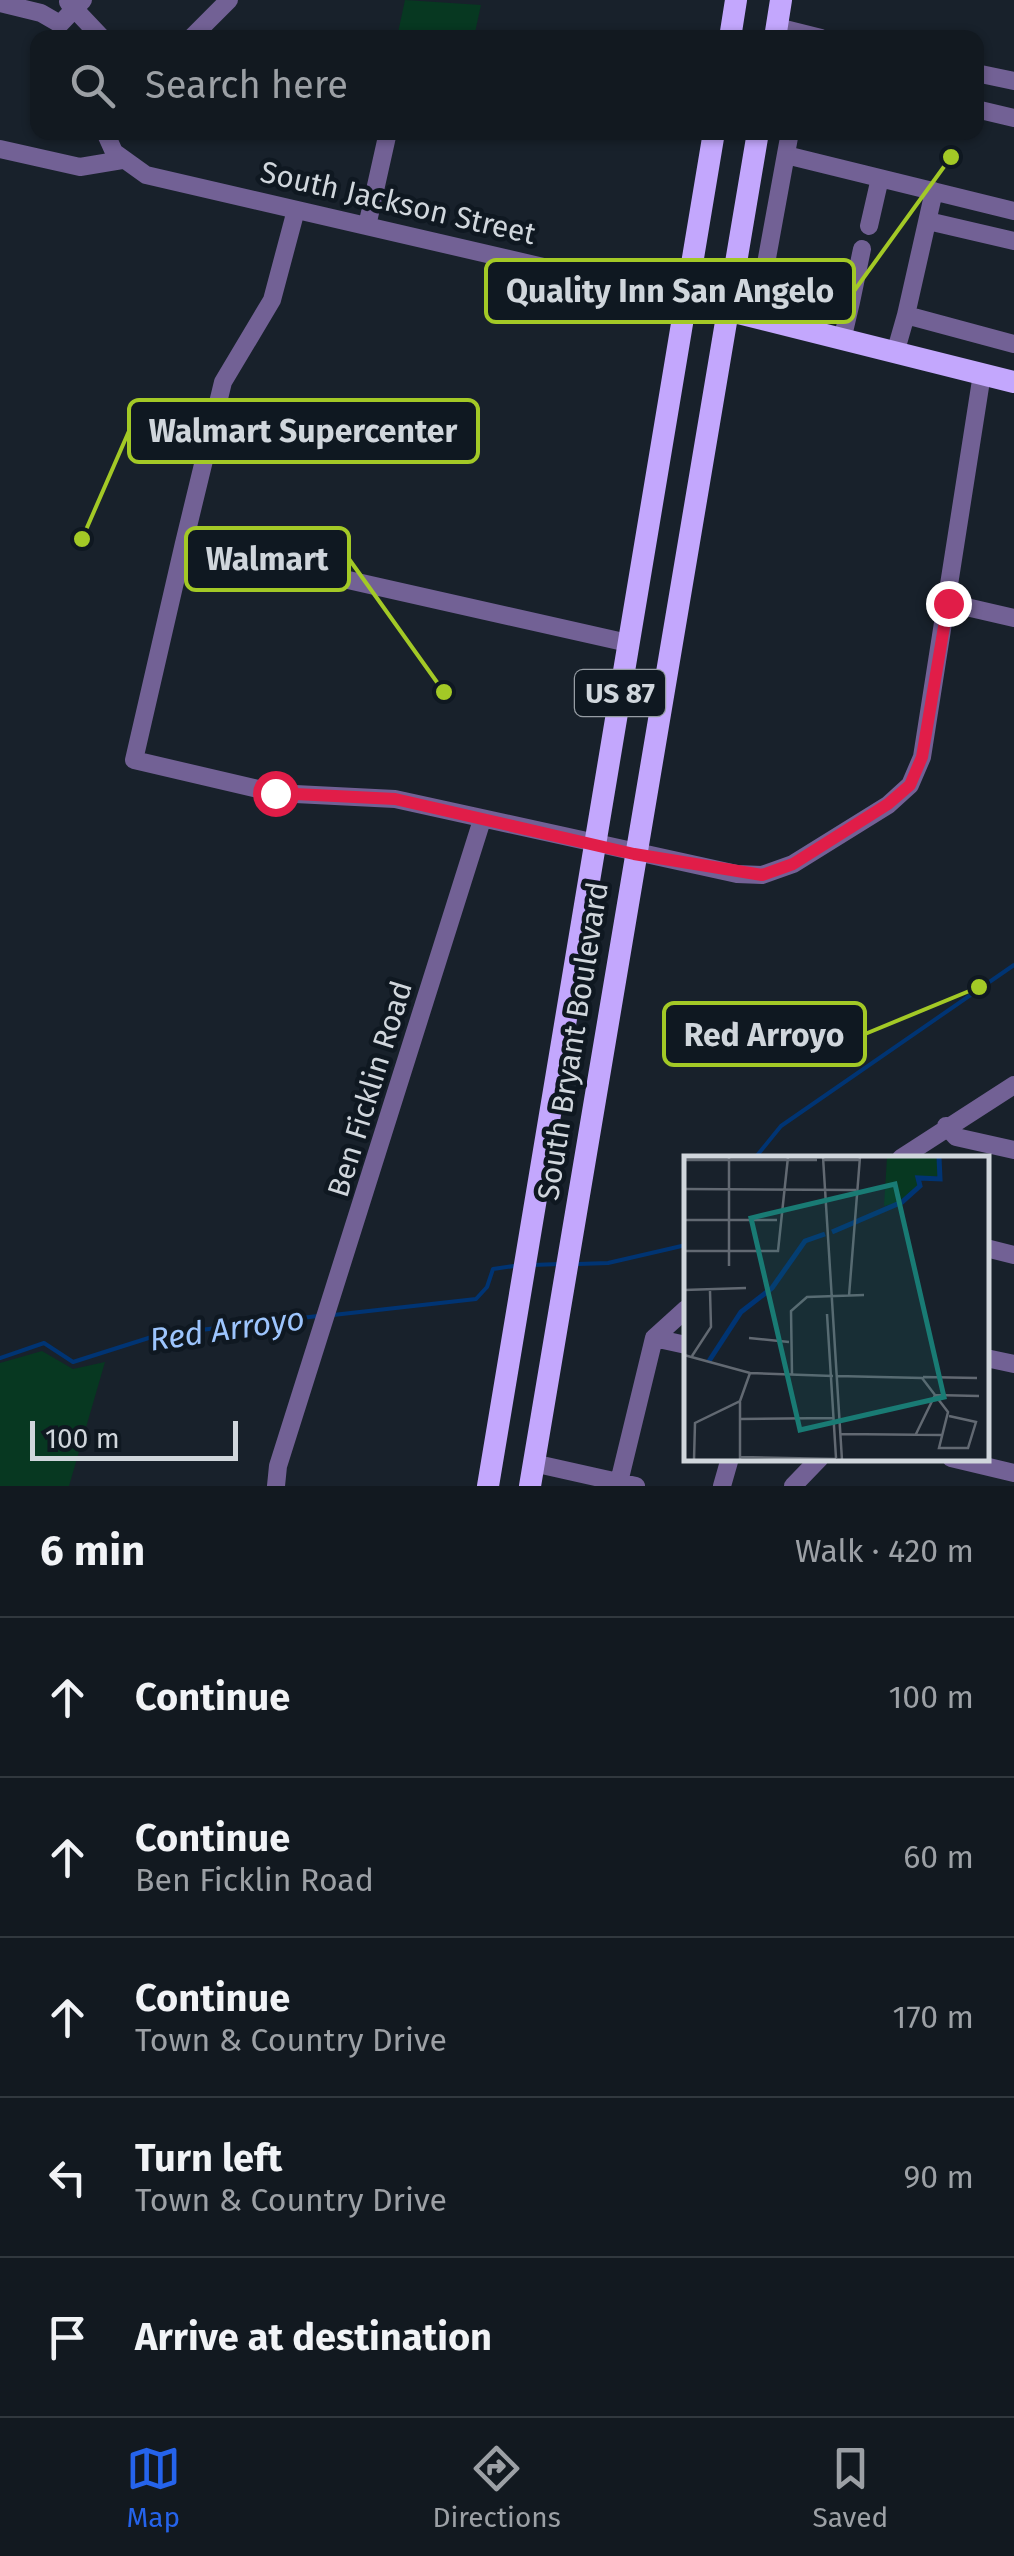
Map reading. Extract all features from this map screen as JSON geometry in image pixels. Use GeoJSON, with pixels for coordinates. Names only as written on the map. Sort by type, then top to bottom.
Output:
{"type":"FeatureCollection","features":[{"type":"Feature","properties":{"kind":"main road"},"geometry":{"type":"LineString","coordinates":[[731,30],[736,0]]}},
{"type":"Feature","properties":{"kind":"main road"},"geometry":{"type":"LineString","coordinates":[[776,30],[781,0]]}},
{"type":"Feature","properties":{"kind":"main road","name":"South Bryant Boulevard"},"geometry":{"type":"LineString","coordinates":[[488,1486],[713,140]]}},
{"type":"Feature","properties":{"kind":"main road","name":"South Bryant Boulevard"},"geometry":{"type":"LineString","coordinates":[[532,1474],[757,140]]}},
{"type":"Feature","properties":{"kind":"main road","name":"South Jackson Street"},"geometry":{"type":"LineString","coordinates":[[686,300],[843,336],[1014,382]]}},
{"type":"Feature","properties":{"kind":"street"},"geometry":{"type":"LineString","coordinates":[[199,30],[229,0]]}},
{"type":"Feature","properties":{"kind":"street"},"geometry":{"type":"LineString","coordinates":[[0,3],[41,14],[60,24],[75,2],[96,30]]}},
{"type":"Feature","properties":{"kind":"street"},"geometry":{"type":"LineString","coordinates":[[984,75],[1014,82]]}},
{"type":"Feature","properties":{"kind":"street"},"geometry":{"type":"LineString","coordinates":[[984,111],[1014,118]]}},
{"type":"Feature","properties":{"kind":"street"},"geometry":{"type":"LineString","coordinates":[[0,149],[80,168],[118,156],[110,140]]}},
{"type":"Feature","properties":{"kind":"street"},"geometry":{"type":"LineString","coordinates":[[368,226],[386,140]]}},
{"type":"Feature","properties":{"kind":"street"},"geometry":{"type":"LineString","coordinates":[[789,140],[763,280],[851,302]]}},
{"type":"Feature","properties":{"kind":"street"},"geometry":{"type":"LineString","coordinates":[[786,155],[1014,210]]}},
{"type":"Feature","properties":{"kind":"street","name":"South Jackson Street"},"geometry":{"type":"LineString","coordinates":[[118,156],[156,178],[686,300]]}},
{"type":"Feature","properties":{"kind":"street"},"geometry":{"type":"LineString","coordinates":[[868,226],[880,178]]}},
{"type":"Feature","properties":{"kind":"street"},"geometry":{"type":"LineString","coordinates":[[896,350],[934,192]]}},
{"type":"Feature","properties":{"kind":"street"},"geometry":{"type":"LineString","coordinates":[[296,210],[272,300],[223,382],[134,760],[275,793],[382,797],[634,854],[762,875],[793,864],[888,804],[910,785],[922,757],[982,374]]}},
{"type":"Feature","properties":{"kind":"street"},"geometry":{"type":"LineString","coordinates":[[928,220],[1014,242]]}},
{"type":"Feature","properties":{"kind":"street"},"geometry":{"type":"LineString","coordinates":[[843,336],[862,249]]}},
{"type":"Feature","properties":{"kind":"street"},"geometry":{"type":"LineString","coordinates":[[906,315],[1014,344]]}},
{"type":"Feature","properties":{"kind":"street"},"geometry":{"type":"LineString","coordinates":[[184,543],[628,643]]}},
{"type":"Feature","properties":{"kind":"street"},"geometry":{"type":"LineString","coordinates":[[948,603],[1014,618]]}},
{"type":"Feature","properties":{"kind":"street","name":"Ben Ficklin Road"},"geometry":{"type":"LineString","coordinates":[[276,1486],[278,1466],[340,1280],[482,820]]}},
{"type":"Feature","properties":{"kind":"street"},"geometry":{"type":"LineString","coordinates":[[904,1156],[1014,1085]]}},
{"type":"Feature","properties":{"kind":"street"},"geometry":{"type":"LineString","coordinates":[[946,1126],[956,1137],[1014,1150]]}},
{"type":"Feature","properties":{"kind":"street"},"geometry":{"type":"LineString","coordinates":[[989,1249],[1014,1255]]}},
{"type":"Feature","properties":{"kind":"street"},"geometry":{"type":"LineString","coordinates":[[532,1474],[628,1484],[654,1338],[684,1311]]}},
{"type":"Feature","properties":{"kind":"street"},"geometry":{"type":"LineString","coordinates":[[654,1338],[684,1345]]}},
{"type":"Feature","properties":{"kind":"street"},"geometry":{"type":"LineString","coordinates":[[989,1359],[1014,1364]]}},
{"type":"Feature","properties":{"kind":"street"},"geometry":{"type":"LineString","coordinates":[[722,1486],[729,1461]]}},
{"type":"Feature","properties":{"kind":"street"},"geometry":{"type":"LineString","coordinates":[[793,1486],[817,1461]]}},
{"type":"Feature","properties":{"kind":"street"},"geometry":{"type":"LineString","coordinates":[[964,1461],[1014,1473]]}},
{"type":"Feature","properties":{"kind":"green space"},"geometry":{"type":"Polygon","coordinates":[[[405,0],[481,5],[476,30],[399,30],[405,0]]]}},
{"type":"Feature","properties":{"kind":"green space"},"geometry":{"type":"Polygon","coordinates":[[[42,1351],[73,1369],[105,1362],[69,1486],[0,1486],[0,1363],[42,1351]]]}},
{"type":"Feature","properties":{"kind":"waterway","name":"Red Arroyo"},"geometry":{"type":"LineString","coordinates":[[757,1156],[781,1126],[1014,965]]}},
{"type":"Feature","properties":{"kind":"waterway","name":"Red Arroyo"},"geometry":{"type":"LineString","coordinates":[[578,1264],[608,1263],[684,1245]]}},
{"type":"Feature","properties":{"kind":"waterway","name":"Red Arroyo"},"geometry":{"type":"LineString","coordinates":[[533,1265],[559,1264]]}},
{"type":"Feature","properties":{"kind":"waterway","name":"Red Arroyo"},"geometry":{"type":"LineString","coordinates":[[333,1315],[476,1299],[487,1287],[493,1269],[514,1266]]}},
{"type":"Feature","properties":{"kind":"waterway","name":"Red Arroyo"},"geometry":{"type":"LineString","coordinates":[[0,1358],[44,1343],[73,1362],[158,1335],[318,1316]]}},
{"type":"Feature","properties":{"kind":"place","name":"Quality Inn San Angelo"},"geometry":{"type":"Point","coordinates":[951,157]}},
{"type":"Feature","properties":{"kind":"place","name":"Walmart Supercenter"},"geometry":{"type":"Point","coordinates":[82,539]}},
{"type":"Feature","properties":{"kind":"place","name":"Walmart"},"geometry":{"type":"Point","coordinates":[444,692]}},
{"type":"Feature","properties":{"kind":"place","name":"Red Arroyo"},"geometry":{"type":"Point","coordinates":[979,987]}},
{"type":"Feature","properties":{"kind":"route"},"geometry":{"type":"LineString","coordinates":[[275,793],[395,799],[634,854],[737,874],[762,875],[793,864],[888,804],[910,785],[922,757],[948,603]]}}]}
